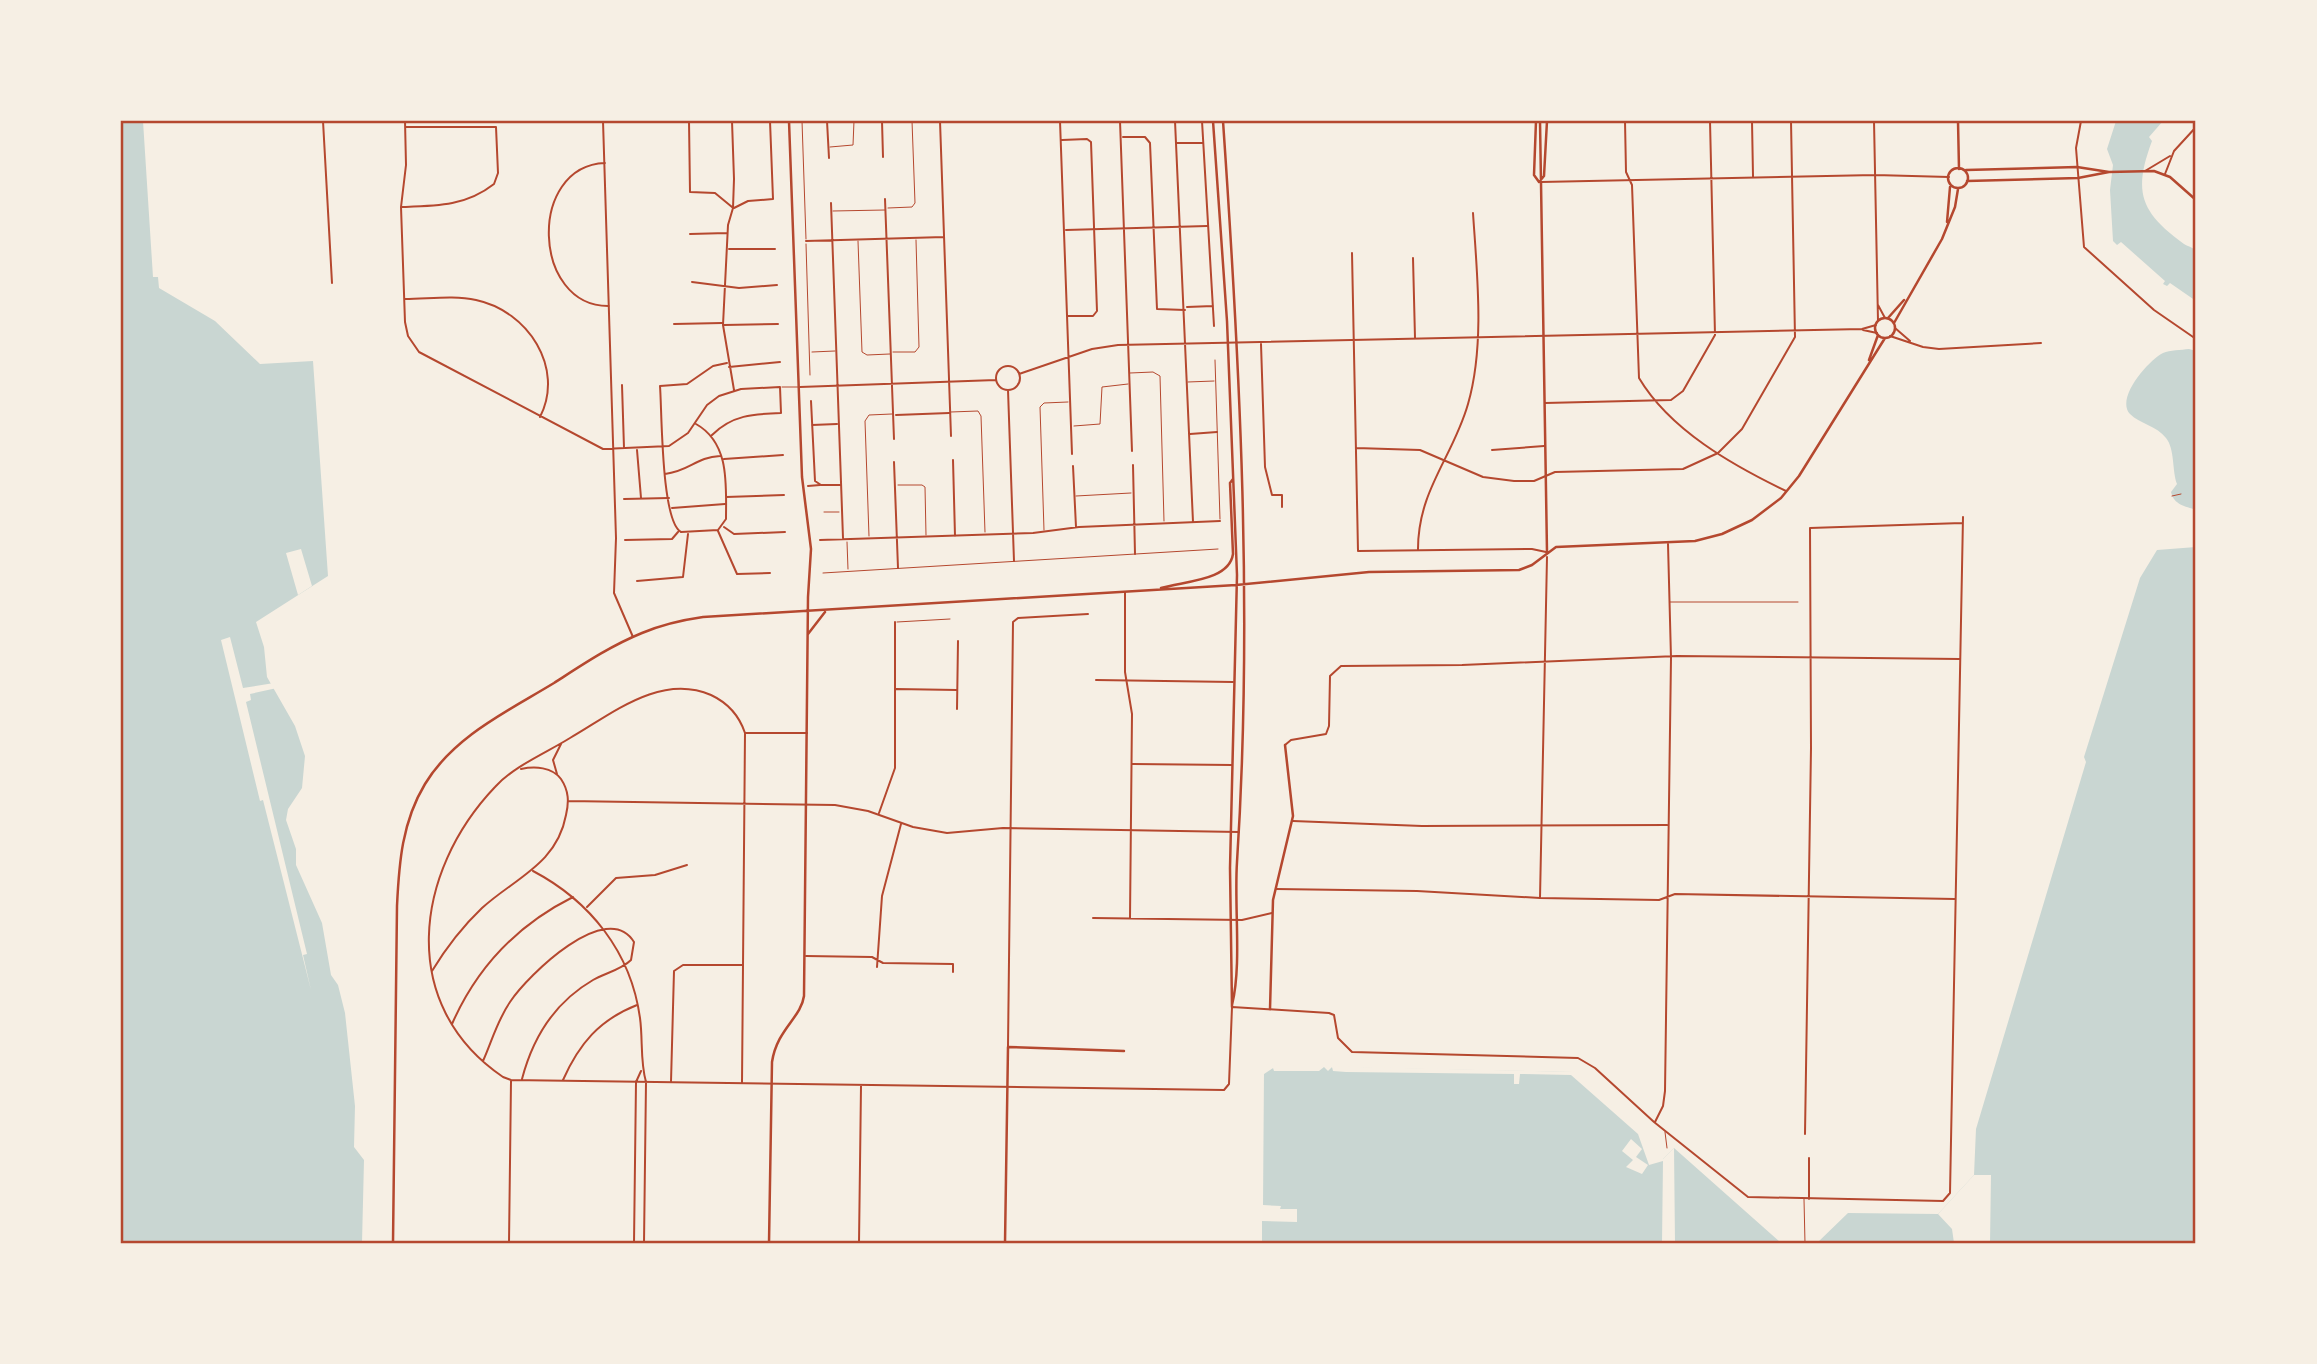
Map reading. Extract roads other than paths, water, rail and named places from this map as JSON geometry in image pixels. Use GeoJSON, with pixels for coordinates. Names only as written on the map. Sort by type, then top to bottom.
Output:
{"type":"FeatureCollection","features":[{"type":"Feature","properties":{"kind":"street"},"geometry":{"type":"LineString","coordinates":[[323,121],[332,283]]}},
{"type":"Feature","properties":{"kind":"street"},"geometry":{"type":"LineString","coordinates":[[405,121],[406,172],[401,207],[404,299],[408,336],[423,356],[593,446],[613,450],[661,448],[683,438],[713,400],[733,390],[779,387],[780,413],[730,419],[712,435]]}},
{"type":"Feature","properties":{"kind":"street"},"geometry":{"type":"LineString","coordinates":[[603,121],[610,306],[614,593],[633,637]]}},
{"type":"Feature","properties":{"kind":"street"},"geometry":{"type":"LineString","coordinates":[[689,121],[690,192],[715,193],[733,208]]}},
{"type":"Feature","properties":{"kind":"street"},"geometry":{"type":"LineString","coordinates":[[732,121],[733,208],[728,233],[723,324],[733,390]]}},
{"type":"Feature","properties":{"kind":"street"},"geometry":{"type":"LineString","coordinates":[[733,208],[744,202],[773,200],[770,121]]}},
{"type":"Feature","properties":{"kind":"street"},"geometry":{"type":"LineString","coordinates":[[769,1243],[771,1084],[778,1039],[804,1001],[805,956],[811,540],[802,477],[789,121]]}},
{"type":"Feature","properties":{"kind":"street"},"geometry":{"type":"LineString","coordinates":[[827,121],[829,158]]}},
{"type":"Feature","properties":{"kind":"street"},"geometry":{"type":"LineString","coordinates":[[882,121],[883,157]]}},
{"type":"Feature","properties":{"kind":"street"},"geometry":{"type":"LineString","coordinates":[[940,121],[951,436]]}},
{"type":"Feature","properties":{"kind":"street"},"geometry":{"type":"LineString","coordinates":[[1060,121],[1072,454]]}},
{"type":"Feature","properties":{"kind":"street"},"geometry":{"type":"LineString","coordinates":[[1120,121],[1132,451]]}},
{"type":"Feature","properties":{"kind":"street"},"geometry":{"type":"LineString","coordinates":[[1175,121],[1194,522]]}},
{"type":"Feature","properties":{"kind":"street"},"geometry":{"type":"LineString","coordinates":[[1202,121],[1214,326]]}},
{"type":"Feature","properties":{"kind":"street"},"geometry":{"type":"LineString","coordinates":[[1213,121],[1228,342],[1236,585],[1231,1007]]}},
{"type":"Feature","properties":{"kind":"street"},"geometry":{"type":"LineString","coordinates":[[742,1083],[745,733],[732,710],[720,700],[697,691],[658,691],[632,702],[561,743],[497,784],[475,810],[447,859],[429,923],[431,973],[440,1005],[451,1025],[483,1062],[503,1077],[511,1080],[1216,1090],[1224,1090],[1229,1084],[1239,832],[1244,584],[1238,342],[1223,121]]}},
{"type":"Feature","properties":{"kind":"street"},"geometry":{"type":"LineString","coordinates":[[1538,121],[1546,552],[1540,898]]}},
{"type":"Feature","properties":{"kind":"street"},"geometry":{"type":"LineString","coordinates":[[1539,182],[1544,176],[1547,121]]}},
{"type":"Feature","properties":{"kind":"street"},"geometry":{"type":"LineString","coordinates":[[1625,121],[1629,180],[1632,185],[1635,332],[1639,378],[1656,401],[1718,453],[1787,491]]}},
{"type":"Feature","properties":{"kind":"street"},"geometry":{"type":"LineString","coordinates":[[1544,403],[1671,401],[1683,391],[1715,331],[1710,121]]}},
{"type":"Feature","properties":{"kind":"street"},"geometry":{"type":"LineString","coordinates":[[1752,121],[1754,177]]}},
{"type":"Feature","properties":{"kind":"street"},"geometry":{"type":"LineString","coordinates":[[1356,448],[1411,448],[1469,471],[1499,479],[1534,481],[1555,472],[1683,469],[1718,453],[1742,429],[1792,344],[1795,329],[1791,121]]}},
{"type":"Feature","properties":{"kind":"street"},"geometry":{"type":"LineString","coordinates":[[1352,253],[1358,551],[1532,549],[1546,552],[1569,546],[1695,541],[1735,529],[1765,511],[1787,491],[1814,453],[1869,360],[1878,334],[1874,121]]}},
{"type":"Feature","properties":{"kind":"street"},"geometry":{"type":"LineString","coordinates":[[1958,121],[1959,169]]}},
{"type":"Feature","properties":{"kind":"street"},"geometry":{"type":"LineString","coordinates":[[2081,121],[2077,178],[2084,247],[2154,310],[2196,339]]}},
{"type":"Feature","properties":{"kind":"street"},"geometry":{"type":"LineString","coordinates":[[401,207],[459,204],[494,184],[498,173],[496,127],[406,127]]}},
{"type":"Feature","properties":{"kind":"street"},"geometry":{"type":"LineString","coordinates":[[2144,171],[2171,156],[2196,127]]}},
{"type":"Feature","properties":{"kind":"street"},"geometry":{"type":"LineString","coordinates":[[1121,137],[1146,137],[1150,143],[1157,309],[1213,306]]}},
{"type":"Feature","properties":{"kind":"street"},"geometry":{"type":"LineString","coordinates":[[1061,140],[1087,139],[1091,142],[1095,229],[1097,313],[1068,316]]}},
{"type":"Feature","properties":{"kind":"street"},"geometry":{"type":"LineString","coordinates":[[1176,143],[1203,143]]}},
{"type":"Feature","properties":{"kind":"street"},"geometry":{"type":"LineString","coordinates":[[2165,174],[2171,156]]}},
{"type":"Feature","properties":{"kind":"street"},"geometry":{"type":"LineString","coordinates":[[606,163],[585,164],[563,186],[550,214],[549,241],[559,274],[573,293],[590,304],[610,306]]}},
{"type":"Feature","properties":{"kind":"street"},"geometry":{"type":"LineString","coordinates":[[1539,182],[1754,177],[1949,177],[1959,169],[2077,167],[2109,172]]}},
{"type":"Feature","properties":{"kind":"street"},"geometry":{"type":"LineString","coordinates":[[1966,170],[1967,181]]}},
{"type":"Feature","properties":{"kind":"street"},"geometry":{"type":"LineString","coordinates":[[1869,360],[1873,359],[1895,326],[1904,300],[1955,207],[1958,188],[1967,181],[2077,178],[2109,172],[2144,171],[2165,174],[2196,200]]}},
{"type":"Feature","properties":{"kind":"street"},"geometry":{"type":"LineString","coordinates":[[1946,226],[1949,177]]}},
{"type":"Feature","properties":{"kind":"street"},"geometry":{"type":"LineString","coordinates":[[1950,187],[1958,188]]}},
{"type":"Feature","properties":{"kind":"street"},"geometry":{"type":"LineString","coordinates":[[886,199],[894,439]]}},
{"type":"Feature","properties":{"kind":"street"},"geometry":{"type":"LineString","coordinates":[[831,203],[838,424],[845,539]]}},
{"type":"Feature","properties":{"kind":"street"},"geometry":{"type":"LineString","coordinates":[[1419,550],[1424,501],[1468,404],[1476,360],[1474,213]]}},
{"type":"Feature","properties":{"kind":"street"},"geometry":{"type":"LineString","coordinates":[[1065,230],[1208,226]]}},
{"type":"Feature","properties":{"kind":"street"},"geometry":{"type":"LineString","coordinates":[[691,234],[728,233]]}},
{"type":"Feature","properties":{"kind":"street"},"geometry":{"type":"LineString","coordinates":[[806,241],[944,237]]}},
{"type":"Feature","properties":{"kind":"street"},"geometry":{"type":"LineString","coordinates":[[728,250],[775,249]]}},
{"type":"Feature","properties":{"kind":"street"},"geometry":{"type":"LineString","coordinates":[[1413,258],[1415,339]]}},
{"type":"Feature","properties":{"kind":"street"},"geometry":{"type":"LineString","coordinates":[[692,282],[739,288],[777,285]]}},
{"type":"Feature","properties":{"kind":"street"},"geometry":{"type":"LineString","coordinates":[[404,299],[476,300],[499,308],[521,323],[537,343],[547,370],[549,394],[540,418]]}},
{"type":"Feature","properties":{"kind":"street"},"geometry":{"type":"LineString","coordinates":[[1862,329],[1886,318],[1904,300]]}},
{"type":"Feature","properties":{"kind":"street"},"geometry":{"type":"LineString","coordinates":[[1877,304],[1886,318],[1911,342]]}},
{"type":"Feature","properties":{"kind":"street"},"geometry":{"type":"LineString","coordinates":[[674,324],[778,324]]}},
{"type":"Feature","properties":{"kind":"street"},"geometry":{"type":"LineString","coordinates":[[1019,374],[1093,349],[1128,344],[1187,342],[1862,329],[1939,349],[2042,343]]}},
{"type":"Feature","properties":{"kind":"street"},"geometry":{"type":"LineString","coordinates":[[1261,342],[1265,467],[1272,495],[1282,495],[1282,507]]}},
{"type":"Feature","properties":{"kind":"street"},"geometry":{"type":"LineString","coordinates":[[728,368],[779,362]]}},
{"type":"Feature","properties":{"kind":"street"},"geometry":{"type":"LineString","coordinates":[[696,423],[712,435],[722,457],[726,505],[723,526],[718,530],[688,533],[678,531],[673,526],[661,448],[660,386],[687,384],[713,366],[727,363]]}},
{"type":"Feature","properties":{"kind":"street"},"geometry":{"type":"LineString","coordinates":[[1004,367],[1013,368],[1019,374],[1017,385],[1008,390],[1000,387],[996,380],[998,372],[1004,367]]}},
{"type":"Feature","properties":{"kind":"street"},"geometry":{"type":"LineString","coordinates":[[799,387],[996,380]]}},
{"type":"Feature","properties":{"kind":"street"},"geometry":{"type":"LineString","coordinates":[[622,384],[624,449]]}},
{"type":"Feature","properties":{"kind":"street"},"geometry":{"type":"LineString","coordinates":[[1008,390],[1014,561]]}},
{"type":"Feature","properties":{"kind":"street"},"geometry":{"type":"LineString","coordinates":[[811,401],[815,481],[821,485]]}},
{"type":"Feature","properties":{"kind":"street"},"geometry":{"type":"LineString","coordinates":[[893,415],[951,413]]}},
{"type":"Feature","properties":{"kind":"street"},"geometry":{"type":"LineString","coordinates":[[812,425],[838,424]]}},
{"type":"Feature","properties":{"kind":"street"},"geometry":{"type":"LineString","coordinates":[[1189,433],[1217,432]]}},
{"type":"Feature","properties":{"kind":"street"},"geometry":{"type":"LineString","coordinates":[[1492,450],[1544,446]]}},
{"type":"Feature","properties":{"kind":"street"},"geometry":{"type":"LineString","coordinates":[[638,449],[640,498]]}},
{"type":"Feature","properties":{"kind":"street"},"geometry":{"type":"LineString","coordinates":[[664,474],[680,472],[702,457],[782,455]]}},
{"type":"Feature","properties":{"kind":"street"},"geometry":{"type":"LineString","coordinates":[[953,460],[955,536]]}},
{"type":"Feature","properties":{"kind":"street"},"geometry":{"type":"LineString","coordinates":[[894,462],[898,568]]}},
{"type":"Feature","properties":{"kind":"street"},"geometry":{"type":"LineString","coordinates":[[1133,465],[1135,554]]}},
{"type":"Feature","properties":{"kind":"street"},"geometry":{"type":"LineString","coordinates":[[1073,466],[1076,527]]}},
{"type":"Feature","properties":{"kind":"street"},"geometry":{"type":"LineString","coordinates":[[1157,589],[1215,576],[1230,564],[1230,483],[1233,479]]}},
{"type":"Feature","properties":{"kind":"street"},"geometry":{"type":"LineString","coordinates":[[808,486],[841,485]]}},
{"type":"Feature","properties":{"kind":"street"},"geometry":{"type":"LineString","coordinates":[[725,497],[784,495]]}},
{"type":"Feature","properties":{"kind":"street"},"geometry":{"type":"LineString","coordinates":[[624,499],[670,498]]}},
{"type":"Feature","properties":{"kind":"street"},"geometry":{"type":"LineString","coordinates":[[671,508],[726,505]]}},
{"type":"Feature","properties":{"kind":"street"},"geometry":{"type":"LineString","coordinates":[[1231,1007],[1332,1013],[1338,1038],[1348,1049],[1356,1052],[1577,1057],[1595,1068],[1654,1122],[1748,1197],[1940,1201],[1948,1196],[1957,899],[1963,517]]}},
{"type":"Feature","properties":{"kind":"street"},"geometry":{"type":"LineString","coordinates":[[816,540],[985,535],[1044,532],[1076,527],[1220,521]]}},
{"type":"Feature","properties":{"kind":"street"},"geometry":{"type":"LineString","coordinates":[[1805,1134],[1810,896],[1810,528],[1962,523]]}},
{"type":"Feature","properties":{"kind":"street"},"geometry":{"type":"LineString","coordinates":[[723,526],[734,534],[785,532]]}},
{"type":"Feature","properties":{"kind":"street"},"geometry":{"type":"LineString","coordinates":[[718,530],[737,574],[770,573]]}},
{"type":"Feature","properties":{"kind":"street"},"geometry":{"type":"LineString","coordinates":[[625,540],[672,540],[678,531]]}},
{"type":"Feature","properties":{"kind":"street"},"geometry":{"type":"LineString","coordinates":[[638,581],[683,577],[688,533]]}},
{"type":"Feature","properties":{"kind":"street"},"geometry":{"type":"LineString","coordinates":[[1654,1122],[1665,1099],[1671,658],[1668,544]]}},
{"type":"Feature","properties":{"kind":"street"},"geometry":{"type":"LineString","coordinates":[[393,1243],[397,906],[402,844],[413,807],[431,775],[463,741],[633,637],[668,624],[703,617],[1236,585],[1369,572],[1519,570],[1532,565],[1546,552]]}},
{"type":"Feature","properties":{"kind":"street"},"geometry":{"type":"LineString","coordinates":[[1125,591],[1126,681],[1132,714],[1130,919]]}},
{"type":"Feature","properties":{"kind":"street"},"geometry":{"type":"LineString","coordinates":[[808,634],[826,610]]}},
{"type":"Feature","properties":{"kind":"street"},"geometry":{"type":"LineString","coordinates":[[1005,1243],[1014,619],[1088,614]]}},
{"type":"Feature","properties":{"kind":"street"},"geometry":{"type":"LineString","coordinates":[[879,814],[894,775],[895,622]]}},
{"type":"Feature","properties":{"kind":"street"},"geometry":{"type":"LineString","coordinates":[[957,709],[958,641]]}},
{"type":"Feature","properties":{"kind":"street"},"geometry":{"type":"LineString","coordinates":[[1270,1009],[1272,913],[1275,889],[1293,821],[1293,794],[1284,753],[1285,745],[1291,740],[1319,738],[1326,734],[1329,726],[1331,676],[1341,666],[1462,666],[1698,656],[1961,659]]}},
{"type":"Feature","properties":{"kind":"street"},"geometry":{"type":"LineString","coordinates":[[1096,680],[1234,682]]}},
{"type":"Feature","properties":{"kind":"street"},"geometry":{"type":"LineString","coordinates":[[895,689],[957,690]]}},
{"type":"Feature","properties":{"kind":"street"},"geometry":{"type":"LineString","coordinates":[[745,733],[808,733]]}},
{"type":"Feature","properties":{"kind":"street"},"geometry":{"type":"LineString","coordinates":[[431,973],[474,916],[501,892],[533,871],[557,842],[568,801],[565,786],[553,760],[561,743]]}},
{"type":"Feature","properties":{"kind":"street"},"geometry":{"type":"LineString","coordinates":[[1132,764],[1233,765]]}},
{"type":"Feature","properties":{"kind":"street"},"geometry":{"type":"LineString","coordinates":[[517,770],[539,768],[558,775]]}},
{"type":"Feature","properties":{"kind":"street"},"geometry":{"type":"LineString","coordinates":[[568,801],[846,806],[947,833],[1010,828],[1239,832]]}},
{"type":"Feature","properties":{"kind":"street"},"geometry":{"type":"LineString","coordinates":[[1293,821],[1422,826],[1541,823],[1668,825]]}},
{"type":"Feature","properties":{"kind":"street"},"geometry":{"type":"LineString","coordinates":[[877,967],[882,896],[902,823]]}},
{"type":"Feature","properties":{"kind":"street"},"geometry":{"type":"LineString","coordinates":[[586,908],[616,878],[655,875],[687,865]]}},
{"type":"Feature","properties":{"kind":"street"},"geometry":{"type":"LineString","coordinates":[[533,871],[574,897],[605,929],[625,965],[638,1005],[642,1070],[646,1082],[644,1243]]}},
{"type":"Feature","properties":{"kind":"street"},"geometry":{"type":"LineString","coordinates":[[1275,889],[1659,900],[1668,896],[1957,899]]}},
{"type":"Feature","properties":{"kind":"street"},"geometry":{"type":"LineString","coordinates":[[451,1025],[474,981],[502,946],[531,921],[574,897]]}},
{"type":"Feature","properties":{"kind":"street"},"geometry":{"type":"LineString","coordinates":[[1093,918],[1235,920],[1272,913]]}},
{"type":"Feature","properties":{"kind":"street"},"geometry":{"type":"LineString","coordinates":[[483,1062],[502,1015],[526,981],[564,949],[605,929],[622,928],[634,942],[635,953],[625,965],[582,987],[554,1013],[531,1049],[522,1080]]}},
{"type":"Feature","properties":{"kind":"street"},"geometry":{"type":"LineString","coordinates":[[805,956],[872,957],[883,963],[953,964],[953,972]]}},
{"type":"Feature","properties":{"kind":"street"},"geometry":{"type":"LineString","coordinates":[[671,1082],[674,971],[683,965],[744,965]]}},
{"type":"Feature","properties":{"kind":"street"},"geometry":{"type":"LineString","coordinates":[[563,1080],[578,1049],[593,1031],[609,1018],[638,1005]]}},
{"type":"Feature","properties":{"kind":"street"},"geometry":{"type":"LineString","coordinates":[[1008,1047],[1124,1051]]}},
{"type":"Feature","properties":{"kind":"street"},"geometry":{"type":"LineString","coordinates":[[634,1243],[636,1082],[642,1070]]}},
{"type":"Feature","properties":{"kind":"street"},"geometry":{"type":"LineString","coordinates":[[509,1243],[511,1080]]}},
{"type":"Feature","properties":{"kind":"street"},"geometry":{"type":"LineString","coordinates":[[859,1243],[862,1084]]}},
{"type":"Feature","properties":{"kind":"street"},"geometry":{"type":"LineString","coordinates":[[636,1152],[645,1152]]}},
{"type":"Feature","properties":{"kind":"street"},"geometry":{"type":"LineString","coordinates":[[1809,1158],[1809,1199]]}},
{"type":"Feature","properties":{"kind":"street"},"geometry":{"type":"LineString","coordinates":[[635,1204],[645,1205]]}},
{"type":"Feature","properties":{"kind":"lane"},"geometry":{"type":"LineString","coordinates":[[802,121],[810,374]]}},
{"type":"Feature","properties":{"kind":"lane"},"geometry":{"type":"LineString","coordinates":[[828,147],[853,145],[854,121]]}},
{"type":"Feature","properties":{"kind":"lane"},"geometry":{"type":"LineString","coordinates":[[831,211],[912,207],[915,203],[912,121]]}},
{"type":"Feature","properties":{"kind":"lane"},"geometry":{"type":"LineString","coordinates":[[858,239],[862,352],[867,355],[915,352],[919,347],[916,237]]}},
{"type":"Feature","properties":{"kind":"lane"},"geometry":{"type":"LineString","coordinates":[[810,352],[835,351]]}},
{"type":"Feature","properties":{"kind":"lane"},"geometry":{"type":"LineString","coordinates":[[1215,360],[1220,521]]}},
{"type":"Feature","properties":{"kind":"lane"},"geometry":{"type":"LineString","coordinates":[[1129,373],[1153,372],[1160,376],[1164,523]]}},
{"type":"Feature","properties":{"kind":"lane"},"geometry":{"type":"LineString","coordinates":[[1188,382],[1216,381]]}},
{"type":"Feature","properties":{"kind":"lane"},"geometry":{"type":"LineString","coordinates":[[1072,426],[1100,424],[1102,387],[1130,384]]}},
{"type":"Feature","properties":{"kind":"lane"},"geometry":{"type":"LineString","coordinates":[[779,387],[799,387]]}},
{"type":"Feature","properties":{"kind":"lane"},"geometry":{"type":"LineString","coordinates":[[1044,532],[1041,407],[1045,403],[1071,402]]}},
{"type":"Feature","properties":{"kind":"lane"},"geometry":{"type":"LineString","coordinates":[[951,413],[978,411],[981,415],[985,535]]}},
{"type":"Feature","properties":{"kind":"lane"},"geometry":{"type":"LineString","coordinates":[[869,538],[865,421],[869,415],[893,415]]}},
{"type":"Feature","properties":{"kind":"lane"},"geometry":{"type":"LineString","coordinates":[[895,485],[925,487],[926,537]]}},
{"type":"Feature","properties":{"kind":"lane"},"geometry":{"type":"LineString","coordinates":[[1074,496],[1134,493]]}},
{"type":"Feature","properties":{"kind":"lane"},"geometry":{"type":"LineString","coordinates":[[2172,496],[2181,494]]}},
{"type":"Feature","properties":{"kind":"lane"},"geometry":{"type":"LineString","coordinates":[[824,512],[842,512]]}},
{"type":"Feature","properties":{"kind":"lane"},"geometry":{"type":"LineString","coordinates":[[845,539],[848,571]]}},
{"type":"Feature","properties":{"kind":"lane"},"geometry":{"type":"LineString","coordinates":[[823,573],[1218,549]]}},
{"type":"Feature","properties":{"kind":"lane"},"geometry":{"type":"LineString","coordinates":[[1669,602],[1798,602]]}},
{"type":"Feature","properties":{"kind":"lane"},"geometry":{"type":"LineString","coordinates":[[895,622],[950,619]]}},
{"type":"Feature","properties":{"kind":"lane"},"geometry":{"type":"LineString","coordinates":[[1664,1130],[1667,1148]]}},
{"type":"Feature","properties":{"kind":"lane"},"geometry":{"type":"LineString","coordinates":[[1804,1199],[1805,1243]]}}]}
